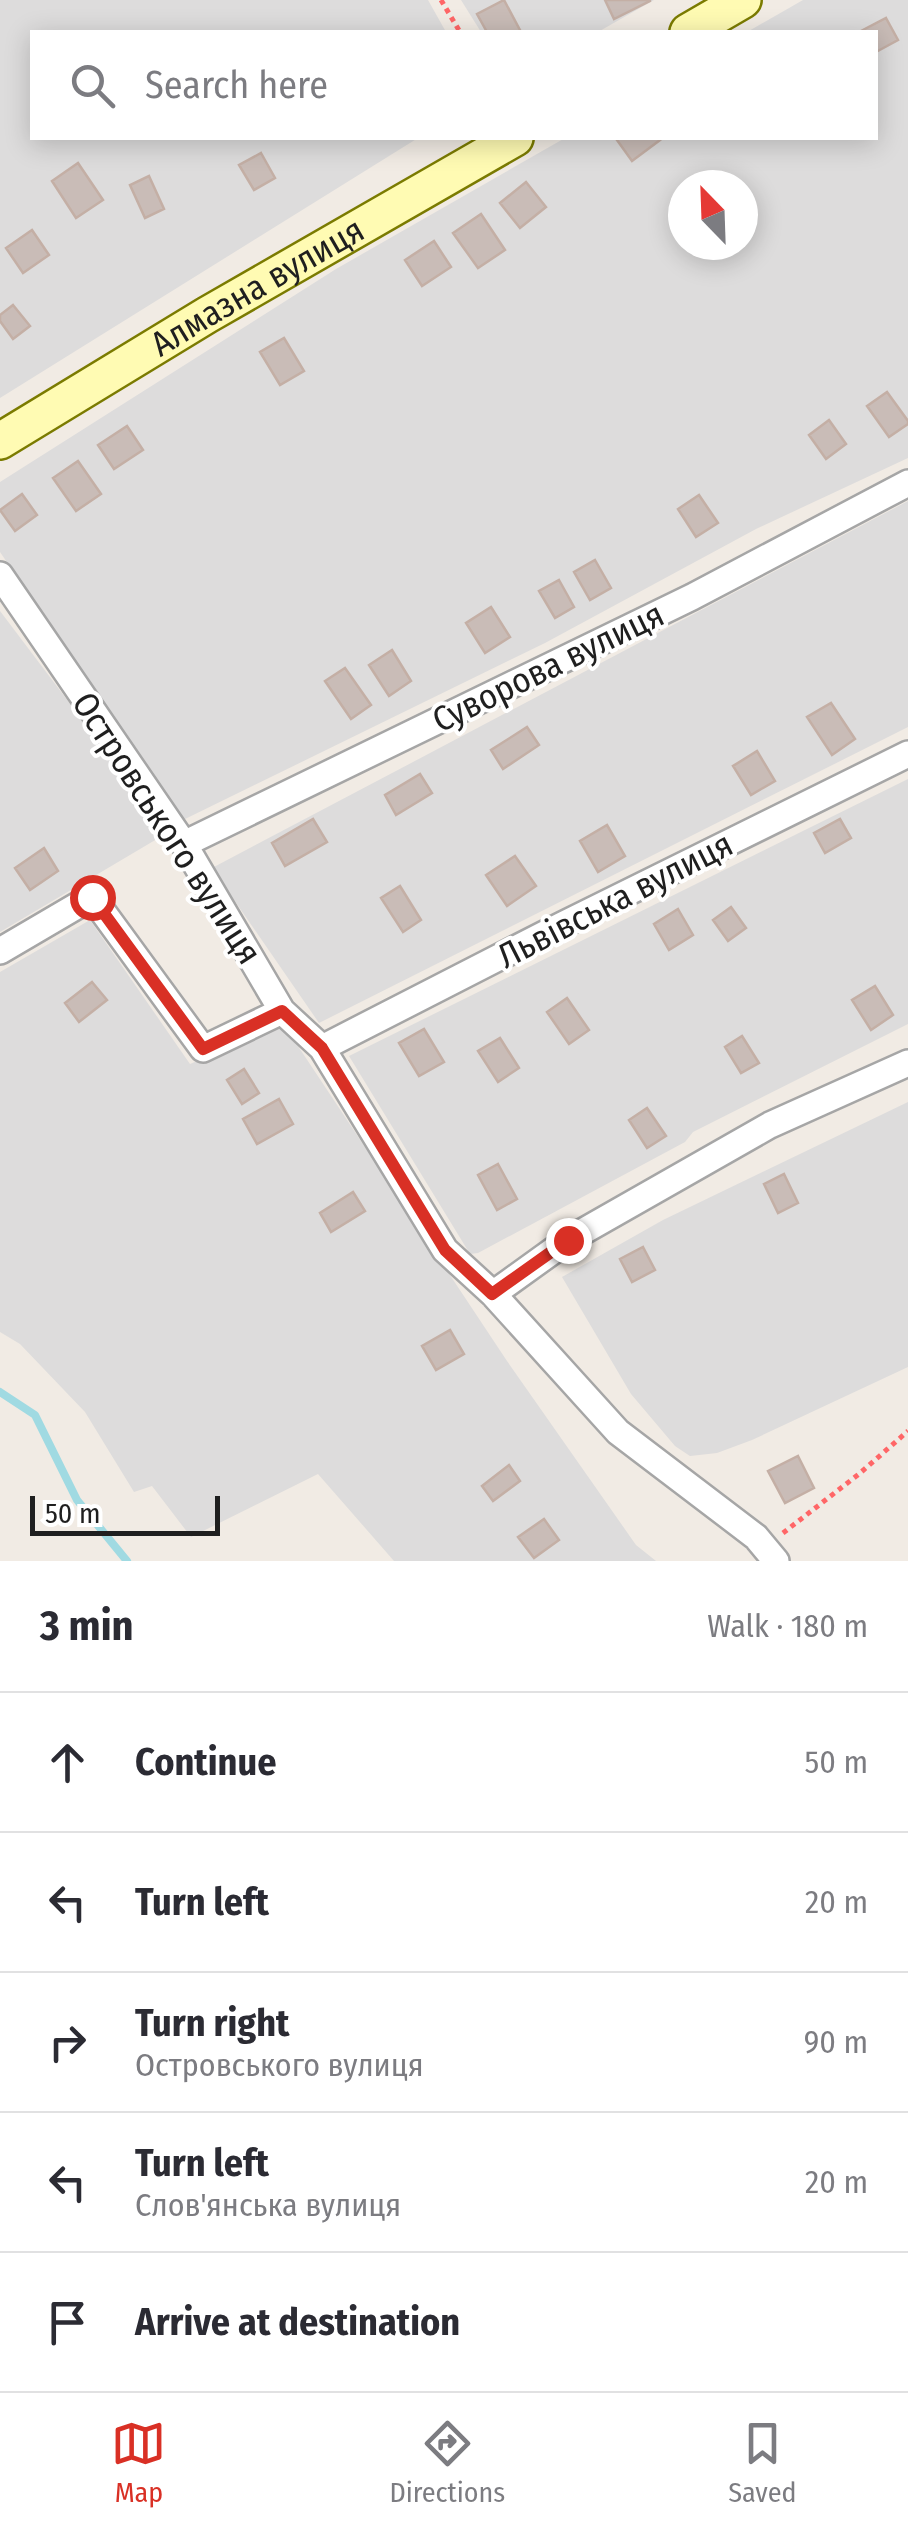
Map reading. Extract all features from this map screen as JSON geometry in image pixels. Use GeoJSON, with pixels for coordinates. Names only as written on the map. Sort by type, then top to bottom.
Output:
{"type":"FeatureCollection","features":[{"type":"Feature","properties":{"kind":"main road"},"geometry":{"type":"LineString","coordinates":[[691,30],[743,0]]}},
{"type":"Feature","properties":{"kind":"main road","name":"Алмазна вулиця"},"geometry":{"type":"LineString","coordinates":[[0,441],[207,315],[512,140]]}},
{"type":"Feature","properties":{"kind":"street","name":"Суворова вулиця"},"geometry":{"type":"LineString","coordinates":[[184,844],[692,597],[908,483]]}},
{"type":"Feature","properties":{"kind":"street","name":"Островського вулиця"},"geometry":{"type":"LineString","coordinates":[[0,575],[184,844],[282,1011],[322,1048],[445,1250],[492,1294],[618,1432],[756,1537],[770,1554]]}},
{"type":"Feature","properties":{"kind":"street","name":"Львівська вулиця"},"geometry":{"type":"LineString","coordinates":[[322,1048],[908,754]]}},
{"type":"Feature","properties":{"kind":"street"},"geometry":{"type":"LineString","coordinates":[[0,950],[92,897],[203,1049],[282,1011]]}},
{"type":"Feature","properties":{"kind":"street"},"geometry":{"type":"LineString","coordinates":[[492,1294],[568,1240],[770,1124],[908,1062]]}},
{"type":"Feature","properties":{"kind":"path"},"geometry":{"type":"LineString","coordinates":[[441,0],[459,30]]}},
{"type":"Feature","properties":{"kind":"path"},"geometry":{"type":"LineString","coordinates":[[770,1554],[908,1430]]}},
{"type":"Feature","properties":{"kind":"shaded area"},"geometry":{"type":"Polygon","coordinates":[[[0,0],[428,0],[445,30],[30,30],[30,140],[415,140],[0,398],[0,0]]]}},
{"type":"Feature","properties":{"kind":"shaded area"},"geometry":{"type":"Polygon","coordinates":[[[461,0],[654,0],[602,30],[480,30],[461,0]]]}},
{"type":"Feature","properties":{"kind":"shaded area"},"geometry":{"type":"Polygon","coordinates":[[[803,0],[908,0],[908,458],[756,529],[545,643],[183,820],[0,552],[0,482],[336,269],[562,140],[878,140],[878,30],[750,30],[803,0]]]}},
{"type":"Feature","properties":{"kind":"shaded area"},"geometry":{"type":"Polygon","coordinates":[[[908,501],[908,727],[319,1023],[212,868],[908,501]]]}},
{"type":"Feature","properties":{"kind":"shaded area"},"geometry":{"type":"Polygon","coordinates":[[[0,611],[99,742],[162,836],[0,932],[0,611]]]}},
{"type":"Feature","properties":{"kind":"shaded area"},"geometry":{"type":"Polygon","coordinates":[[[908,779],[908,1024],[693,1132],[685,1142],[470,1254],[349,1056],[908,779]]]}},
{"type":"Feature","properties":{"kind":"shaded area"},"geometry":{"type":"Polygon","coordinates":[[[90,920],[190,1064],[284,1025],[507,1361],[636,1545],[656,1561],[394,1561],[318,1474],[191,1537],[152,1486],[134,1492],[85,1412],[20,1344],[0,1332],[0,972],[90,920]]]}},
{"type":"Feature","properties":{"kind":"shaded area"},"geometry":{"type":"Polygon","coordinates":[[[908,1102],[908,1367],[752,1440],[717,1453],[690,1456],[675,1446],[631,1394],[562,1277],[663,1220],[908,1102]]]}},
{"type":"Feature","properties":{"kind":"building"},"geometry":{"type":"Polygon","coordinates":[[[504,0],[520,30],[486,30],[477,14],[504,0]]]}},
{"type":"Feature","properties":{"kind":"building"},"geometry":{"type":"Polygon","coordinates":[[[605,0],[650,0],[650,1],[614,19],[605,0]]]}},
{"type":"Feature","properties":{"kind":"building"},"geometry":{"type":"Polygon","coordinates":[[[886,18],[898,40],[878,51],[878,30],[863,30],[886,18]]]}},
{"type":"Feature","properties":{"kind":"building"},"geometry":{"type":"Polygon","coordinates":[[[617,140],[660,140],[632,161],[617,140]]]}},
{"type":"Feature","properties":{"kind":"building"},"geometry":{"type":"Polygon","coordinates":[[[261,153],[275,178],[254,190],[239,165],[261,153]]]}},
{"type":"Feature","properties":{"kind":"building"},"geometry":{"type":"Polygon","coordinates":[[[78,163],[103,200],[76,218],[52,181],[78,163]]]}},
{"type":"Feature","properties":{"kind":"building"},"geometry":{"type":"Polygon","coordinates":[[[149,176],[164,209],[145,218],[130,185],[149,176]]]}},
{"type":"Feature","properties":{"kind":"building"},"geometry":{"type":"Polygon","coordinates":[[[526,182],[546,207],[520,228],[500,203],[526,182]]]}},
{"type":"Feature","properties":{"kind":"building"},"geometry":{"type":"Polygon","coordinates":[[[481,214],[505,250],[478,268],[453,233],[481,214]]]}},
{"type":"Feature","properties":{"kind":"building"},"geometry":{"type":"Polygon","coordinates":[[[32,230],[49,255],[23,273],[6,248],[32,230]]]}},
{"type":"Feature","properties":{"kind":"building"},"geometry":{"type":"Polygon","coordinates":[[[434,241],[451,267],[422,286],[405,260],[434,241]]]}},
{"type":"Feature","properties":{"kind":"building"},"geometry":{"type":"Polygon","coordinates":[[[13,305],[30,326],[13,339],[0,315],[13,305]]]}},
{"type":"Feature","properties":{"kind":"building"},"geometry":{"type":"Polygon","coordinates":[[[284,338],[304,371],[280,385],[260,352],[284,338]]]}},
{"type":"Feature","properties":{"kind":"building"},"geometry":{"type":"Polygon","coordinates":[[[887,392],[908,421],[889,437],[867,406],[887,392]]]}},
{"type":"Feature","properties":{"kind":"building"},"geometry":{"type":"Polygon","coordinates":[[[829,420],[846,444],[826,459],[809,435],[829,420]]]}},
{"type":"Feature","properties":{"kind":"building"},"geometry":{"type":"Polygon","coordinates":[[[127,426],[143,450],[114,469],[98,445],[127,426]]]}},
{"type":"Feature","properties":{"kind":"building"},"geometry":{"type":"Polygon","coordinates":[[[78,461],[101,494],[76,511],[53,478],[78,461]]]}},
{"type":"Feature","properties":{"kind":"building"},"geometry":{"type":"Polygon","coordinates":[[[22,494],[37,515],[15,531],[0,510],[22,494]]]}},
{"type":"Feature","properties":{"kind":"building"},"geometry":{"type":"Polygon","coordinates":[[[699,495],[718,523],[696,537],[678,509],[699,495]]]}},
{"type":"Feature","properties":{"kind":"building"},"geometry":{"type":"Polygon","coordinates":[[[595,560],[611,588],[590,600],[574,572],[595,560]]]}},
{"type":"Feature","properties":{"kind":"building"},"geometry":{"type":"Polygon","coordinates":[[[559,580],[574,607],[555,618],[539,591],[559,580]]]}},
{"type":"Feature","properties":{"kind":"building"},"geometry":{"type":"Polygon","coordinates":[[[491,607],[510,637],[485,653],[466,623],[491,607]]]}},
{"type":"Feature","properties":{"kind":"building"},"geometry":{"type":"Polygon","coordinates":[[[392,650],[411,681],[389,696],[369,665],[392,650]]]}},
{"type":"Feature","properties":{"kind":"building"},"geometry":{"type":"Polygon","coordinates":[[[345,668],[371,705],[351,719],[325,681],[345,668]]]}},
{"type":"Feature","properties":{"kind":"building"},"geometry":{"type":"Polygon","coordinates":[[[831,703],[855,739],[832,755],[807,717],[831,703]]]}},
{"type":"Feature","properties":{"kind":"building"},"geometry":{"type":"Polygon","coordinates":[[[527,727],[539,745],[503,769],[491,750],[527,727]]]}},
{"type":"Feature","properties":{"kind":"building"},"geometry":{"type":"Polygon","coordinates":[[[757,751],[775,781],[751,795],[733,766],[757,751]]]}},
{"type":"Feature","properties":{"kind":"building"},"geometry":{"type":"Polygon","coordinates":[[[420,774],[432,793],[396,815],[385,795],[420,774]]]}},
{"type":"Feature","properties":{"kind":"building"},"geometry":{"type":"Polygon","coordinates":[[[313,819],[327,842],[285,866],[272,843],[313,819]]]}},
{"type":"Feature","properties":{"kind":"building"},"geometry":{"type":"Polygon","coordinates":[[[840,819],[851,838],[825,853],[814,833],[840,819]]]}},
{"type":"Feature","properties":{"kind":"building"},"geometry":{"type":"Polygon","coordinates":[[[607,825],[625,856],[598,872],[580,841],[607,825]]]}},
{"type":"Feature","properties":{"kind":"building"},"geometry":{"type":"Polygon","coordinates":[[[44,848],[58,871],[30,890],[15,868],[44,848]]]}},
{"type":"Feature","properties":{"kind":"building"},"geometry":{"type":"Polygon","coordinates":[[[515,856],[536,886],[507,906],[486,875],[515,856]]]}},
{"type":"Feature","properties":{"kind":"building"},"geometry":{"type":"Polygon","coordinates":[[[400,886],[421,920],[403,932],[381,898],[400,886]]]}},
{"type":"Feature","properties":{"kind":"building"},"geometry":{"type":"Polygon","coordinates":[[[731,907],[746,928],[728,941],[713,920],[731,907]]]}},
{"type":"Feature","properties":{"kind":"building"},"geometry":{"type":"Polygon","coordinates":[[[678,909],[693,935],[669,950],[654,924],[678,909]]]}},
{"type":"Feature","properties":{"kind":"building"},"geometry":{"type":"Polygon","coordinates":[[[92,982],[107,1000],[79,1022],[65,1003],[92,982]]]}},
{"type":"Feature","properties":{"kind":"building"},"geometry":{"type":"Polygon","coordinates":[[[875,986],[893,1015],[871,1030],[852,1000],[875,986]]]}},
{"type":"Feature","properties":{"kind":"building"},"geometry":{"type":"Polygon","coordinates":[[[567,998],[589,1030],[569,1044],[547,1012],[567,998]]]}},
{"type":"Feature","properties":{"kind":"building"},"geometry":{"type":"Polygon","coordinates":[[[424,1029],[444,1062],[419,1076],[399,1043],[424,1029]]]}},
{"type":"Feature","properties":{"kind":"building"},"geometry":{"type":"Polygon","coordinates":[[[742,1036],[759,1063],[741,1073],[725,1047],[742,1036]]]}},
{"type":"Feature","properties":{"kind":"building"},"geometry":{"type":"Polygon","coordinates":[[[500,1038],[519,1068],[498,1082],[478,1051],[500,1038]]]}},
{"type":"Feature","properties":{"kind":"building"},"geometry":{"type":"Polygon","coordinates":[[[244,1069],[259,1093],[242,1104],[227,1080],[244,1069]]]}},
{"type":"Feature","properties":{"kind":"building"},"geometry":{"type":"Polygon","coordinates":[[[279,1099],[293,1124],[257,1144],[243,1119],[279,1099]]]}},
{"type":"Feature","properties":{"kind":"building"},"geometry":{"type":"Polygon","coordinates":[[[647,1108],[666,1136],[647,1148],[629,1120],[647,1108]]]}},
{"type":"Feature","properties":{"kind":"building"},"geometry":{"type":"Polygon","coordinates":[[[498,1164],[517,1199],[497,1210],[478,1175],[498,1164]]]}},
{"type":"Feature","properties":{"kind":"building"},"geometry":{"type":"Polygon","coordinates":[[[784,1174],[798,1203],[778,1213],[764,1184],[784,1174]]]}},
{"type":"Feature","properties":{"kind":"building"},"geometry":{"type":"Polygon","coordinates":[[[353,1192],[365,1211],[331,1232],[320,1213],[353,1192]]]}},
{"type":"Feature","properties":{"kind":"building"},"geometry":{"type":"Polygon","coordinates":[[[643,1247],[655,1270],[632,1282],[620,1259],[643,1247]]]}},
{"type":"Feature","properties":{"kind":"building"},"geometry":{"type":"Polygon","coordinates":[[[450,1330],[464,1354],[436,1370],[422,1346],[450,1330]]]}},
{"type":"Feature","properties":{"kind":"building"},"geometry":{"type":"Polygon","coordinates":[[[798,1456],[814,1488],[785,1503],[768,1471],[798,1456]]]}},
{"type":"Feature","properties":{"kind":"building"},"geometry":{"type":"Polygon","coordinates":[[[509,1465],[520,1481],[493,1501],[482,1486],[509,1465]]]}},
{"type":"Feature","properties":{"kind":"building"},"geometry":{"type":"Polygon","coordinates":[[[544,1519],[559,1540],[534,1558],[518,1537],[544,1519]]]}},
{"type":"Feature","properties":{"kind":"waterway"},"geometry":{"type":"LineString","coordinates":[[0,1392],[35,1415],[77,1500],[127,1561]]}},
{"type":"Feature","properties":{"kind":"route"},"geometry":{"type":"LineString","coordinates":[[92,897],[203,1049],[282,1011],[322,1048],[445,1250],[492,1294],[568,1240]]}}]}
